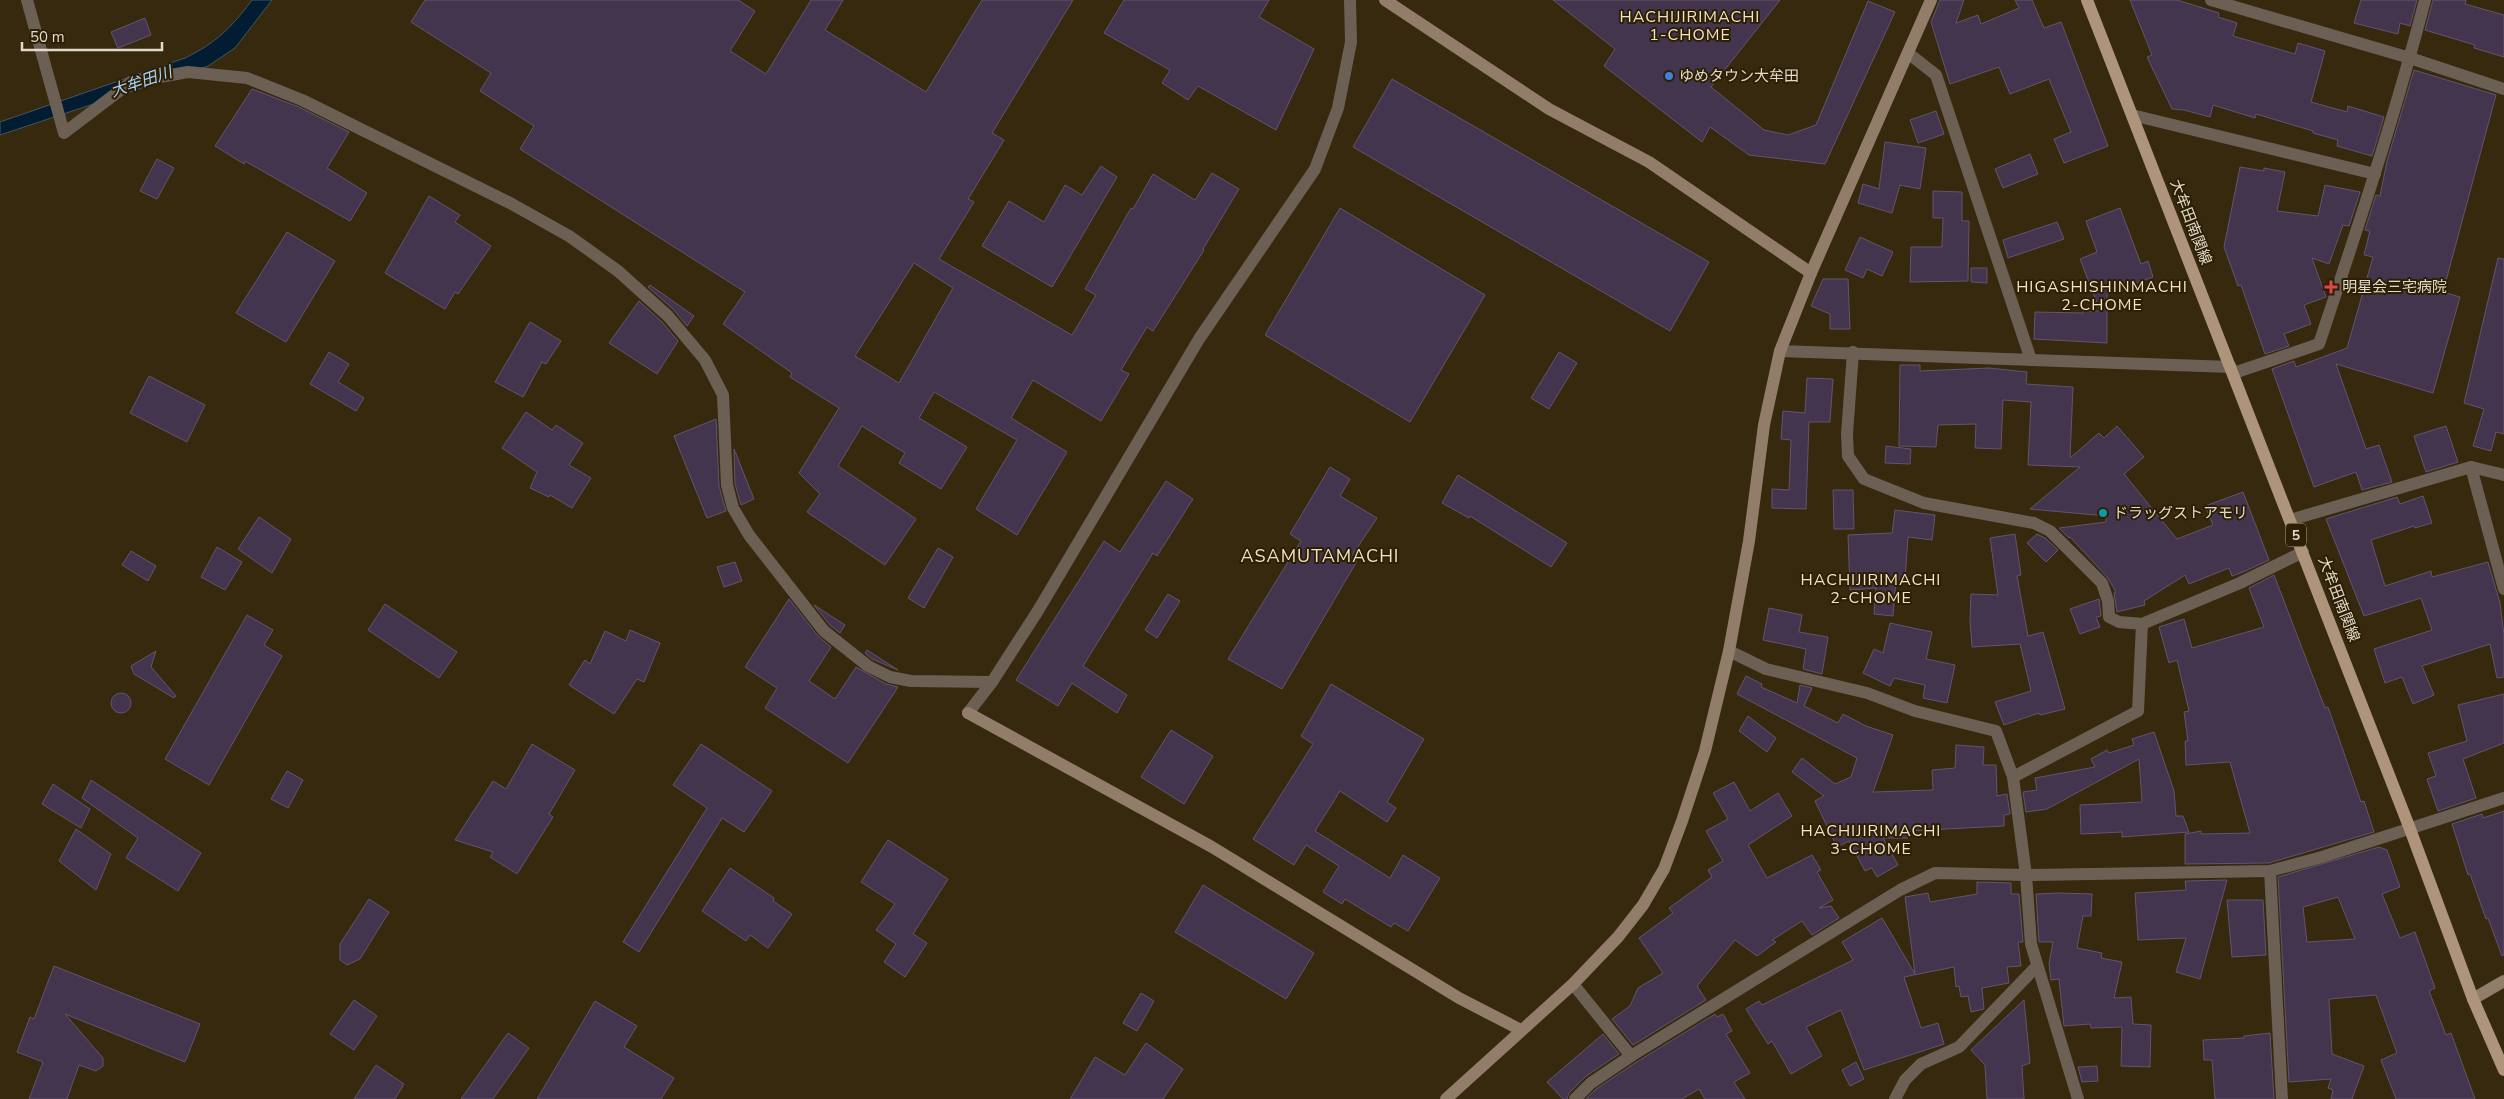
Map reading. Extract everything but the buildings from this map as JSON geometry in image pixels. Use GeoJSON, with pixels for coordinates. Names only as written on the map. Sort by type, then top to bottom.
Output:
{"type":"FeatureCollection","features":[{"type":"Feature","properties":{"kind":"main road","name":"大牟田南関線"},"geometry":{"type":"LineString","coordinates":[[2087,0],[2410,828],[2473,999],[2504,1070]]}},
{"type":"Feature","properties":{"kind":"street"},"geometry":{"type":"LineString","coordinates":[[27,0],[64,133],[131,82],[188,72],[247,78],[302,100],[510,203],[569,236],[618,271],[668,316],[705,360],[723,395],[727,485],[733,508],[749,535],[824,631],[868,666],[890,677],[911,681],[992,682]]}},
{"type":"Feature","properties":{"kind":"street"},"geometry":{"type":"LineString","coordinates":[[1350,0],[1351,42],[1338,108],[1315,169],[1199,339],[1039,609],[992,682],[968,713],[1212,847],[1459,998],[1522,1030]]}},
{"type":"Feature","properties":{"kind":"street"},"geometry":{"type":"LineString","coordinates":[[1385,0],[1549,109],[1649,162],[1811,273]]}},
{"type":"Feature","properties":{"kind":"street"},"geometry":{"type":"LineString","coordinates":[[1446,1099],[1573,984],[1618,937],[1643,905],[1664,869],[1682,821],[1704,751],[1729,651],[1749,541],[1764,425],[1780,351],[1811,273],[1931,0]]}},
{"type":"Feature","properties":{"kind":"street"},"geometry":{"type":"LineString","coordinates":[[2211,0],[2410,58],[2504,89]]}},
{"type":"Feature","properties":{"kind":"street"},"geometry":{"type":"LineString","coordinates":[[1780,351],[1853,352],[2232,370],[2319,344],[2375,174],[2410,58],[2425,0]]}},
{"type":"Feature","properties":{"kind":"street"},"geometry":{"type":"LineString","coordinates":[[1908,53],[1936,75],[2030,360]]}},
{"type":"Feature","properties":{"kind":"street"},"geometry":{"type":"LineString","coordinates":[[2132,115],[2375,174]]}},
{"type":"Feature","properties":{"kind":"street"},"geometry":{"type":"LineString","coordinates":[[1853,352],[1847,434],[1848,456],[1864,479],[1924,503],[2034,523],[2050,531],[2102,583],[2108,601],[2109,617],[2119,622],[2142,624],[2240,583],[2303,552]]}},
{"type":"Feature","properties":{"kind":"street"},"geometry":{"type":"LineString","coordinates":[[2471,467],[2504,589]]}},
{"type":"Feature","properties":{"kind":"street"},"geometry":{"type":"LineString","coordinates":[[2290,520],[2471,467],[2504,475]]}},
{"type":"Feature","properties":{"kind":"street"},"geometry":{"type":"LineString","coordinates":[[2013,777],[2138,711],[2142,624]]}},
{"type":"Feature","properties":{"kind":"street"},"geometry":{"type":"LineString","coordinates":[[1729,651],[1766,669],[1867,692],[1915,711],[1996,731],[2013,777],[2026,875],[2031,944],[2078,1099]]}},
{"type":"Feature","properties":{"kind":"street"},"geometry":{"type":"LineString","coordinates":[[1575,1099],[1591,1084],[1631,1056],[1900,890],[1935,873],[2026,875],[2270,871],[2504,798]]}},
{"type":"Feature","properties":{"kind":"street"},"geometry":{"type":"LineString","coordinates":[[2270,871],[2282,1099]]}},
{"type":"Feature","properties":{"kind":"street"},"geometry":{"type":"LineString","coordinates":[[1895,1099],[1905,1080],[1921,1064],[1959,1047],[2037,966]]}},
{"type":"Feature","properties":{"kind":"street"},"geometry":{"type":"LineString","coordinates":[[2473,999],[2504,981]]}},
{"type":"Feature","properties":{"kind":"street"},"geometry":{"type":"LineString","coordinates":[[1573,984],[1631,1056]]}},
{"type":"Feature","properties":{"kind":"water","name":"大牟田川"},"geometry":{"type":"Polygon","coordinates":[[[252,0],[272,0],[235,48],[208,66],[0,135],[0,122],[185,58],[206,47],[237,19],[252,0]]]}},
{"type":"Feature","properties":{"kind":"place","name":"ゆめタウン大牟田"},"geometry":{"type":"Point","coordinates":[1669,76]}},
{"type":"Feature","properties":{"kind":"place","name":"明星会三宅病院"},"geometry":{"type":"Point","coordinates":[2331,287]}},
{"type":"Feature","properties":{"kind":"place","name":"ドラッグストアモリ"},"geometry":{"type":"Point","coordinates":[2103,513]}},
{"type":"Feature","properties":{"kind":"district","name":"HACHIJIRIMACHI 1-CHOME"},"geometry":{"type":"Point","coordinates":[1690,25]}},
{"type":"Feature","properties":{"kind":"district","name":"HIGASHISHINMACHI 2-CHOME"},"geometry":{"type":"Point","coordinates":[2102,295]}},
{"type":"Feature","properties":{"kind":"district","name":"ASAMUTAMACHI"},"geometry":{"type":"Point","coordinates":[1320,556]}},
{"type":"Feature","properties":{"kind":"district","name":"HACHIJIRIMACHI 2-CHOME"},"geometry":{"type":"Point","coordinates":[1871,588]}},
{"type":"Feature","properties":{"kind":"district","name":"HACHIJIRIMACHI 3-CHOME"},"geometry":{"type":"Point","coordinates":[1871,839]}}]}
